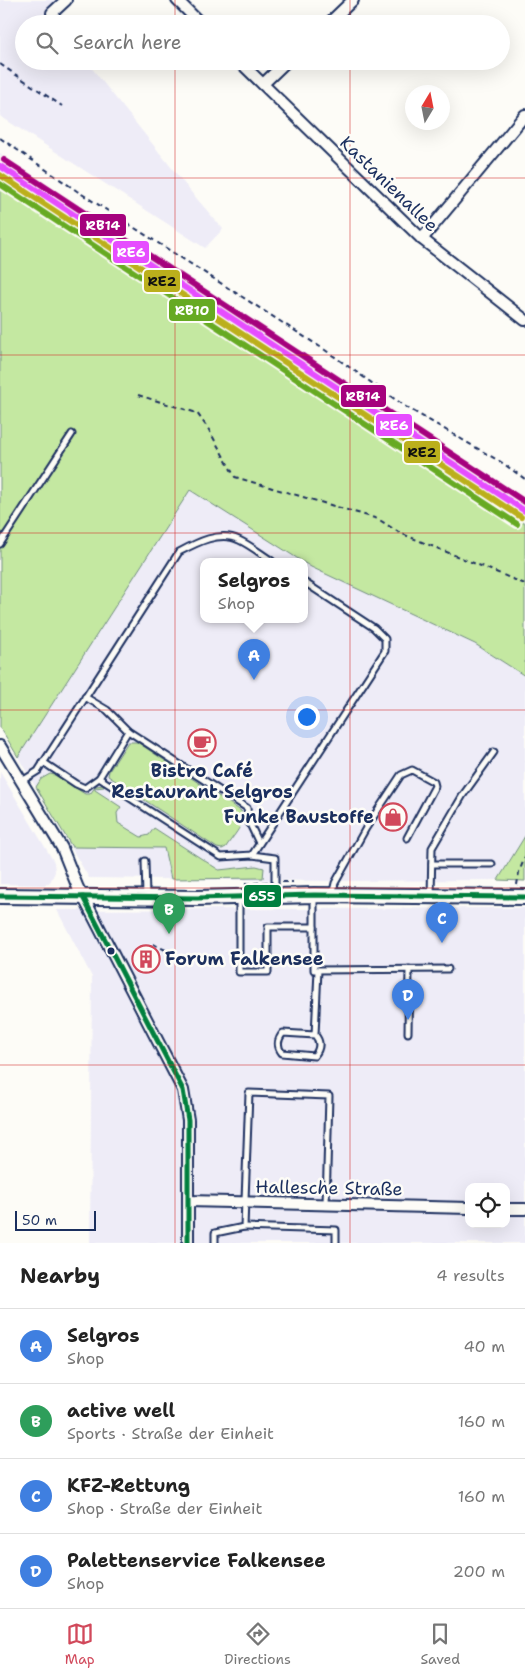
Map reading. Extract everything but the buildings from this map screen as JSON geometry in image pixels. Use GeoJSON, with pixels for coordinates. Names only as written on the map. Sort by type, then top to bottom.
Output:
{"type":"FeatureCollection","features":[{"type":"Feature","properties":{"kind":"street"},"geometry":{"type":"LineString","coordinates":[[52,13],[66,0]]}},
{"type":"Feature","properties":{"kind":"street"},"geometry":{"type":"LineString","coordinates":[[177,0],[192,15]]}},
{"type":"Feature","properties":{"kind":"street"},"geometry":{"type":"LineString","coordinates":[[337,15],[353,0]]}},
{"type":"Feature","properties":{"kind":"street","name":"Kastanienallee"},"geometry":{"type":"LineString","coordinates":[[248,70],[422,238],[525,320]]}},
{"type":"Feature","properties":{"kind":"street"},"geometry":{"type":"LineString","coordinates":[[263,84],[278,70]]}},
{"type":"Feature","properties":{"kind":"street"},"geometry":{"type":"LineString","coordinates":[[422,238],[525,115]]}},
{"type":"Feature","properties":{"kind":"street"},"geometry":{"type":"LineString","coordinates":[[0,746],[62,848],[76,886],[183,1090],[188,1120],[188,1243]]}},
{"type":"Feature","properties":{"kind":"street"},"geometry":{"type":"LineString","coordinates":[[0,896],[83,898],[314,895],[521,897]]}},
{"type":"Feature","properties":{"kind":"street","name":"Hallesche Straße"},"geometry":{"type":"LineString","coordinates":[[188,1201],[465,1208]]}},
{"type":"Feature","properties":{"kind":"street"},"geometry":{"type":"LineString","coordinates":[[510,1209],[525,1209]]}},
{"type":"Feature","properties":{"kind":"lane"},"geometry":{"type":"LineString","coordinates":[[0,544],[72,434]]}},
{"type":"Feature","properties":{"kind":"lane"},"geometry":{"type":"LineString","coordinates":[[21,781],[38,771],[179,552],[193,545],[221,536],[237,539],[267,558]]}},
{"type":"Feature","properties":{"kind":"lane"},"geometry":{"type":"LineString","coordinates":[[252,855],[385,651],[385,639],[374,628],[308,585]]}},
{"type":"Feature","properties":{"kind":"lane"},"geometry":{"type":"LineString","coordinates":[[85,697],[107,710],[128,731],[247,808],[248,822],[259,843]]}},
{"type":"Feature","properties":{"kind":"lane"},"geometry":{"type":"LineString","coordinates":[[43,762],[76,784],[86,788],[99,778],[128,731]]}},
{"type":"Feature","properties":{"kind":"lane"},"geometry":{"type":"LineString","coordinates":[[431,896],[432,848],[463,795],[494,752]]}},
{"type":"Feature","properties":{"kind":"lane"},"geometry":{"type":"LineString","coordinates":[[332,895],[336,883],[366,828],[401,775],[412,770],[434,782],[435,786],[407,838]]}},
{"type":"Feature","properties":{"kind":"lane"},"geometry":{"type":"LineString","coordinates":[[99,778],[221,857],[252,855],[275,858],[275,896]]}},
{"type":"Feature","properties":{"kind":"lane"},"geometry":{"type":"LineString","coordinates":[[145,861],[146,898]]}},
{"type":"Feature","properties":{"kind":"lane"},"geometry":{"type":"LineString","coordinates":[[432,864],[492,864]]}},
{"type":"Feature","properties":{"kind":"lane"},"geometry":{"type":"LineString","coordinates":[[314,895],[314,970],[448,969]]}},
{"type":"Feature","properties":{"kind":"lane"},"geometry":{"type":"LineString","coordinates":[[239,897],[239,972],[268,972],[268,927],[314,927]]}},
{"type":"Feature","properties":{"kind":"lane"},"geometry":{"type":"LineString","coordinates":[[408,1033],[409,969]]}},
{"type":"Feature","properties":{"kind":"lane"},"geometry":{"type":"LineString","coordinates":[[315,1035],[283,1033],[278,1042],[280,1050],[282,1053],[314,1056],[319,1048],[315,1035],[318,970]]}},
{"type":"Feature","properties":{"kind":"lane"},"geometry":{"type":"LineString","coordinates":[[244,1227],[248,1093],[328,1096],[326,1204]]}},
{"type":"Feature","properties":{"kind":"lane"},"geometry":{"type":"LineString","coordinates":[[215,1243],[215,1233],[244,1227],[336,1230],[336,1243]]}},
{"type":"Feature","properties":{"kind":"path"},"geometry":{"type":"LineString","coordinates":[[0,64],[62,106]]}},
{"type":"Feature","properties":{"kind":"path"},"geometry":{"type":"LineString","coordinates":[[0,138],[77,191],[325,350],[406,406],[501,462],[525,480]]}},
{"type":"Feature","properties":{"kind":"path"},"geometry":{"type":"LineString","coordinates":[[138,395],[196,413],[210,430],[235,477],[378,519],[400,533],[525,584]]}},
{"type":"Feature","properties":{"kind":"path"},"geometry":{"type":"LineString","coordinates":[[521,897],[518,872],[525,858]]}},
{"type":"Feature","properties":{"kind":"path"},"geometry":{"type":"LineString","coordinates":[[153,944],[172,953]]}},
{"type":"Feature","properties":{"kind":"shaded area"},"geometry":{"type":"Polygon","coordinates":[[[0,0],[66,0],[51,15],[15,15],[15,70],[93,70],[223,229],[205,248],[0,116],[0,0]]]}},
{"type":"Feature","properties":{"kind":"shaded area"},"geometry":{"type":"Polygon","coordinates":[[[0,153],[525,497],[525,523],[0,181],[0,153]]]}},
{"type":"Feature","properties":{"kind":"shaded area"},"geometry":{"type":"Polygon","coordinates":[[[190,490],[298,558],[200,558],[200,623],[308,623],[308,564],[475,644],[525,676],[525,836],[498,880],[329,881],[89,878],[18,757],[190,490]]]}},
{"type":"Feature","properties":{"kind":"shaded area"},"geometry":{"type":"Polygon","coordinates":[[[0,772],[54,862],[55,872],[50,882],[45,885],[0,884],[0,772]]]}},
{"type":"Feature","properties":{"kind":"shaded area"},"geometry":{"type":"Polygon","coordinates":[[[525,908],[525,1243],[90,1243],[92,977],[57,910],[525,908]]]}},
{"type":"Feature","properties":{"kind":"green space"},"geometry":{"type":"Polygon","coordinates":[[[0,181],[525,523],[525,676],[475,644],[311,567],[308,565],[308,558],[297,558],[190,490],[18,757],[0,727],[0,181]]]}},
{"type":"Feature","properties":{"kind":"green space"},"geometry":{"type":"Polygon","coordinates":[[[128,742],[137,742],[241,811],[243,815],[241,825],[226,847],[222,849],[217,848],[108,776],[109,771],[128,742]]]}},
{"type":"Feature","properties":{"kind":"green space"},"geometry":{"type":"Polygon","coordinates":[[[50,774],[55,775],[85,794],[90,794],[96,786],[103,785],[104,787],[95,788],[95,790],[121,807],[117,813],[118,823],[141,837],[149,835],[154,828],[219,870],[256,866],[264,868],[263,878],[171,879],[164,848],[72,847],[36,787],[41,779],[50,774]]]}},
{"type":"Feature","properties":{"kind":"green space"},"geometry":{"type":"Polygon","coordinates":[[[525,836],[525,881],[498,880],[525,836]]]}},
{"type":"Feature","properties":{"kind":"transit line","name":"RB14"},"geometry":{"type":"LineString","coordinates":[[4,160],[525,502]]}},
{"type":"Feature","properties":{"kind":"transit line","name":"RE6"},"geometry":{"type":"LineString","coordinates":[[0,166],[525,511]]}},
{"type":"Feature","properties":{"kind":"transit line","name":"RE2"},"geometry":{"type":"LineString","coordinates":[[0,175],[521,517]]}},
{"type":"Feature","properties":{"kind":"transit line","name":"RB10"},"geometry":{"type":"LineString","coordinates":[[0,184],[517,524]]}},
{"type":"Feature","properties":{"kind":"transit line","name":"655"},"geometry":{"type":"LineString","coordinates":[[0,896],[197,898],[314,895],[525,897]]}},
{"type":"Feature","properties":{"kind":"transit line","name":"655"},"geometry":{"type":"LineString","coordinates":[[83,897],[183,1090],[188,1120],[188,1243]]}},
{"type":"Feature","properties":{"kind":"place","name":"Selgros"},"geometry":{"type":"Point","coordinates":[254,680]}},
{"type":"Feature","properties":{"kind":"place","name":"Bistro Café Restaurant Selgros"},"geometry":{"type":"Point","coordinates":[202,743]}},
{"type":"Feature","properties":{"kind":"place","name":"Funke Baustoffe"},"geometry":{"type":"Point","coordinates":[393,817]}},
{"type":"Feature","properties":{"kind":"place","name":"active well"},"geometry":{"type":"Point","coordinates":[169,934]}},
{"type":"Feature","properties":{"kind":"place","name":"KFZ-Rettung"},"geometry":{"type":"Point","coordinates":[442,943]}},
{"type":"Feature","properties":{"kind":"place","name":"Forum Falkensee"},"geometry":{"type":"Point","coordinates":[146,959]}},
{"type":"Feature","properties":{"kind":"place","name":"Palettenservice Falkensee"},"geometry":{"type":"Point","coordinates":[408,1020]}}]}
